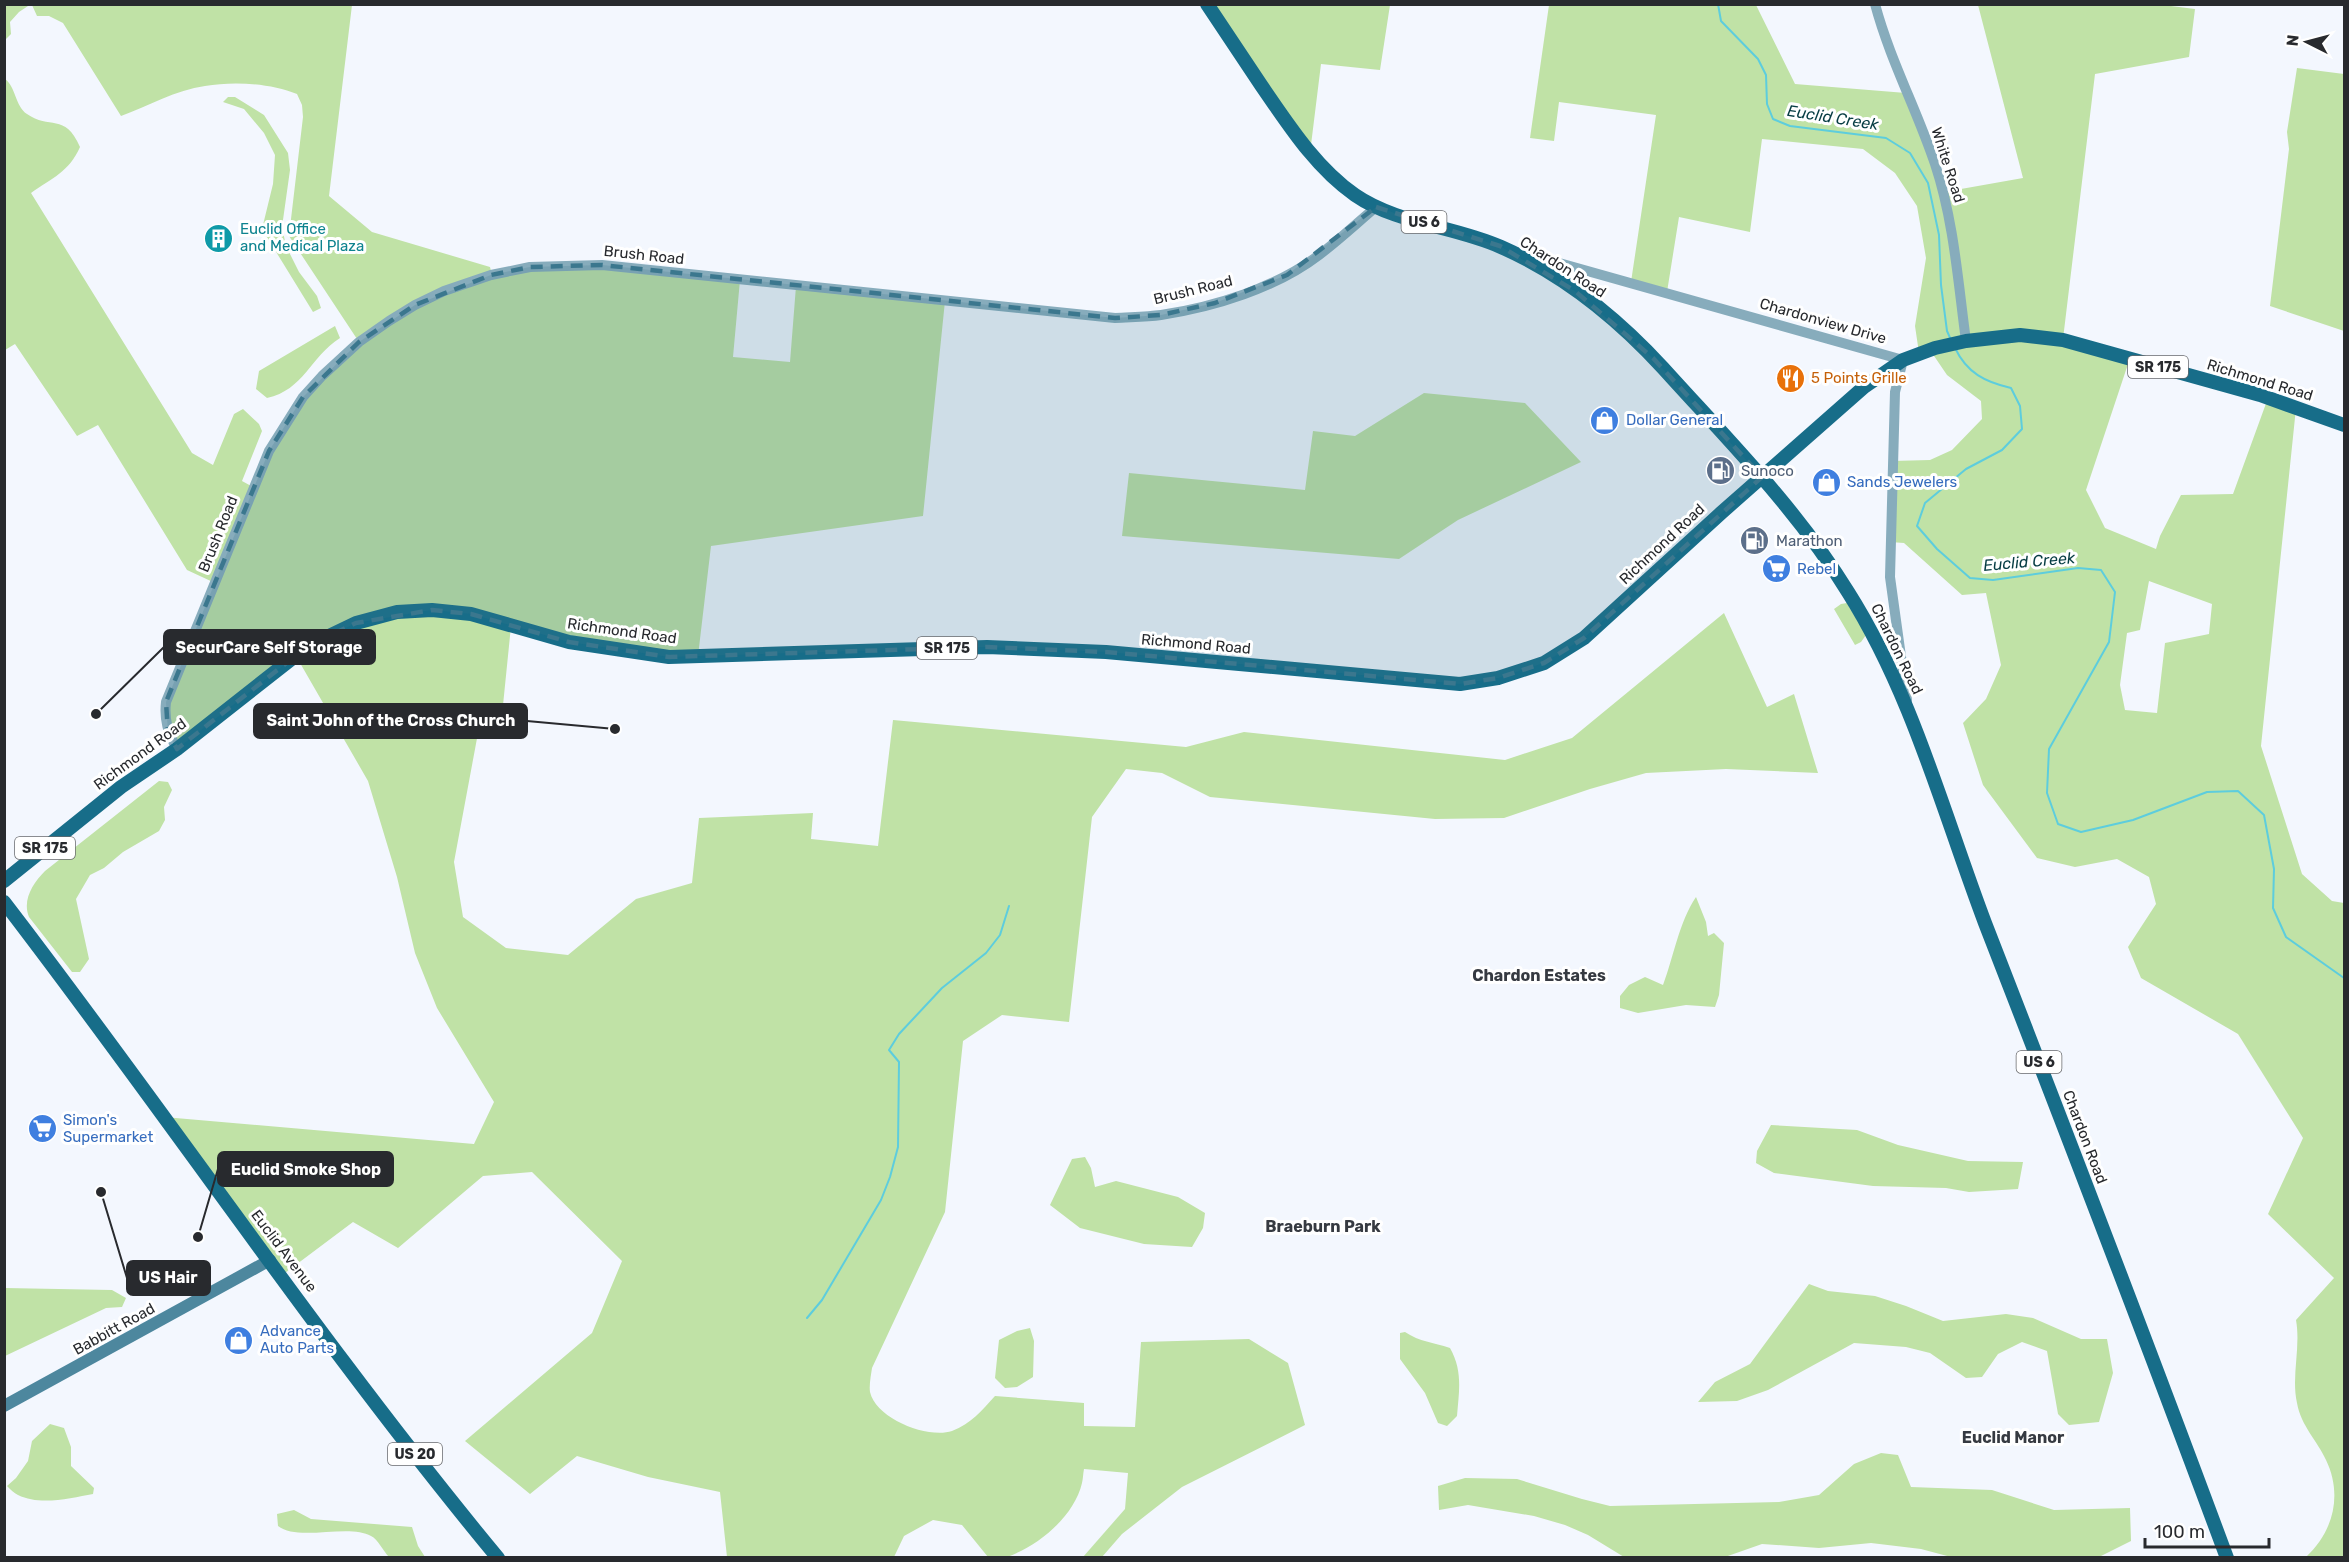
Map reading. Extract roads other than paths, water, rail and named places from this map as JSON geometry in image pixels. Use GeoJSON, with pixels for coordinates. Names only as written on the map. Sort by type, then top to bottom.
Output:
{"type":"FeatureCollection","features":[{"type":"Feature","properties":{"kind":"main road","name":"Chardon Road"},"geometry":{"type":"LineString","coordinates":[[1207,4],[1288,124],[1329,174],[1354,194],[1376,207],[1500,246],[1551,275],[1607,315],[1653,358],[1762,477],[1806,530],[1850,594],[1876,639],[1908,709],[1968,877],[2227,1557]]}},
{"type":"Feature","properties":{"kind":"main road","name":"Richmond Road"},"geometry":{"type":"LineString","coordinates":[[4,881],[121,787],[177,748],[308,646],[356,623],[397,612],[471,614],[569,642],[669,657],[987,647],[1106,652],[1460,684],[1498,678],[1544,663],[1584,638],[1864,387],[1903,360],[1935,348],[1966,341],[2020,335],[2063,340],[2259,395],[2344,425]]}},
{"type":"Feature","properties":{"kind":"main road","name":"Euclid Avenue"},"geometry":{"type":"LineString","coordinates":[[4,902],[388,1418],[498,1557]]}},
{"type":"Feature","properties":{"kind":"main road","name":"Babbitt Road"},"geometry":{"type":"LineString","coordinates":[[4,1406],[270,1260]]}},
{"type":"Feature","properties":{"kind":"street","name":"White Road"},"geometry":{"type":"LineString","coordinates":[[1875,4],[1883,33],[1934,162],[1946,200],[1966,341]]}},
{"type":"Feature","properties":{"kind":"street","name":"Brush Road"},"geometry":{"type":"LineString","coordinates":[[177,748],[168,733],[164,713],[166,702],[269,451],[303,397],[359,342],[415,305],[444,291],[491,275],[530,267],[602,265],[1115,318],[1161,315],[1215,303],[1262,287],[1287,275],[1318,256],[1376,207]]}},
{"type":"Feature","properties":{"kind":"street","name":"Chardonview Drive"},"geometry":{"type":"LineString","coordinates":[[1500,246],[1903,360]]}},
{"type":"Feature","properties":{"kind":"street"},"geometry":{"type":"LineString","coordinates":[[1903,360],[1895,392],[1890,577],[1908,709]]}},
{"type":"Feature","properties":{"kind":"waterway","name":"Euclid Creek"},"geometry":{"type":"LineString","coordinates":[[1718,4],[1721,21],[1758,59],[1766,75],[1767,104],[1773,119],[1790,126],[1886,138],[1910,153],[1928,183],[1939,235],[1941,285],[1947,331],[1951,340]]}},
{"type":"Feature","properties":{"kind":"waterway","name":"Euclid Creek"},"geometry":{"type":"LineString","coordinates":[[1955,348],[1971,370],[1993,383],[2011,388],[2020,406],[2022,429],[2002,450],[1966,469],[1925,503],[1917,526],[1937,549],[1970,578],[1993,580],[2078,568],[2101,570],[2115,592],[2109,642],[2049,749],[2047,793],[2058,824],[2081,832],[2133,820],[2207,792],[2238,791],[2264,815],[2274,869],[2273,908],[2286,937],[2344,978]]}},
{"type":"Feature","properties":{"kind":"waterway"},"geometry":{"type":"LineString","coordinates":[[807,1318],[822,1300],[881,1200],[890,1177],[898,1147],[899,1062],[889,1050],[899,1034],[942,988],[986,953],[1000,935],[1009,906]]}},
{"type":"Feature","properties":{"kind":"place","name":"Euclid Office and Medical Plaza"},"geometry":{"type":"Point","coordinates":[219,238]}},
{"type":"Feature","properties":{"kind":"place","name":"5 Points Grille"},"geometry":{"type":"Point","coordinates":[1790,378]}},
{"type":"Feature","properties":{"kind":"place","name":"Dollar General"},"geometry":{"type":"Point","coordinates":[1605,420]}},
{"type":"Feature","properties":{"kind":"place","name":"Sunoco"},"geometry":{"type":"Point","coordinates":[1720,471]}},
{"type":"Feature","properties":{"kind":"place","name":"Sands Jewelers"},"geometry":{"type":"Point","coordinates":[1826,482]}},
{"type":"Feature","properties":{"kind":"place","name":"Marathon"},"geometry":{"type":"Point","coordinates":[1755,541]}},
{"type":"Feature","properties":{"kind":"place","name":"Rebel"},"geometry":{"type":"Point","coordinates":[1776,569]}},
{"type":"Feature","properties":{"kind":"place","name":"SecurCare Self Storage"},"geometry":{"type":"Point","coordinates":[96,714]}},
{"type":"Feature","properties":{"kind":"place","name":"Saint John of the Cross Church"},"geometry":{"type":"Point","coordinates":[615,729]}},
{"type":"Feature","properties":{"kind":"place","name":"Simon's Supermarket"},"geometry":{"type":"Point","coordinates":[42,1129]}},
{"type":"Feature","properties":{"kind":"place","name":"US Hair"},"geometry":{"type":"Point","coordinates":[101,1192]}},
{"type":"Feature","properties":{"kind":"place","name":"Euclid Smoke Shop"},"geometry":{"type":"Point","coordinates":[198,1237]}},
{"type":"Feature","properties":{"kind":"place","name":"Advance Auto Parts"},"geometry":{"type":"Point","coordinates":[239,1340]}},
{"type":"Feature","properties":{"kind":"district","name":"Chardon Estates"},"geometry":{"type":"Point","coordinates":[1539,975]}},
{"type":"Feature","properties":{"kind":"district","name":"Braeburn Park"},"geometry":{"type":"Point","coordinates":[1323,1226]}},
{"type":"Feature","properties":{"kind":"district","name":"Euclid Manor"},"geometry":{"type":"Point","coordinates":[2013,1437]}}]}
